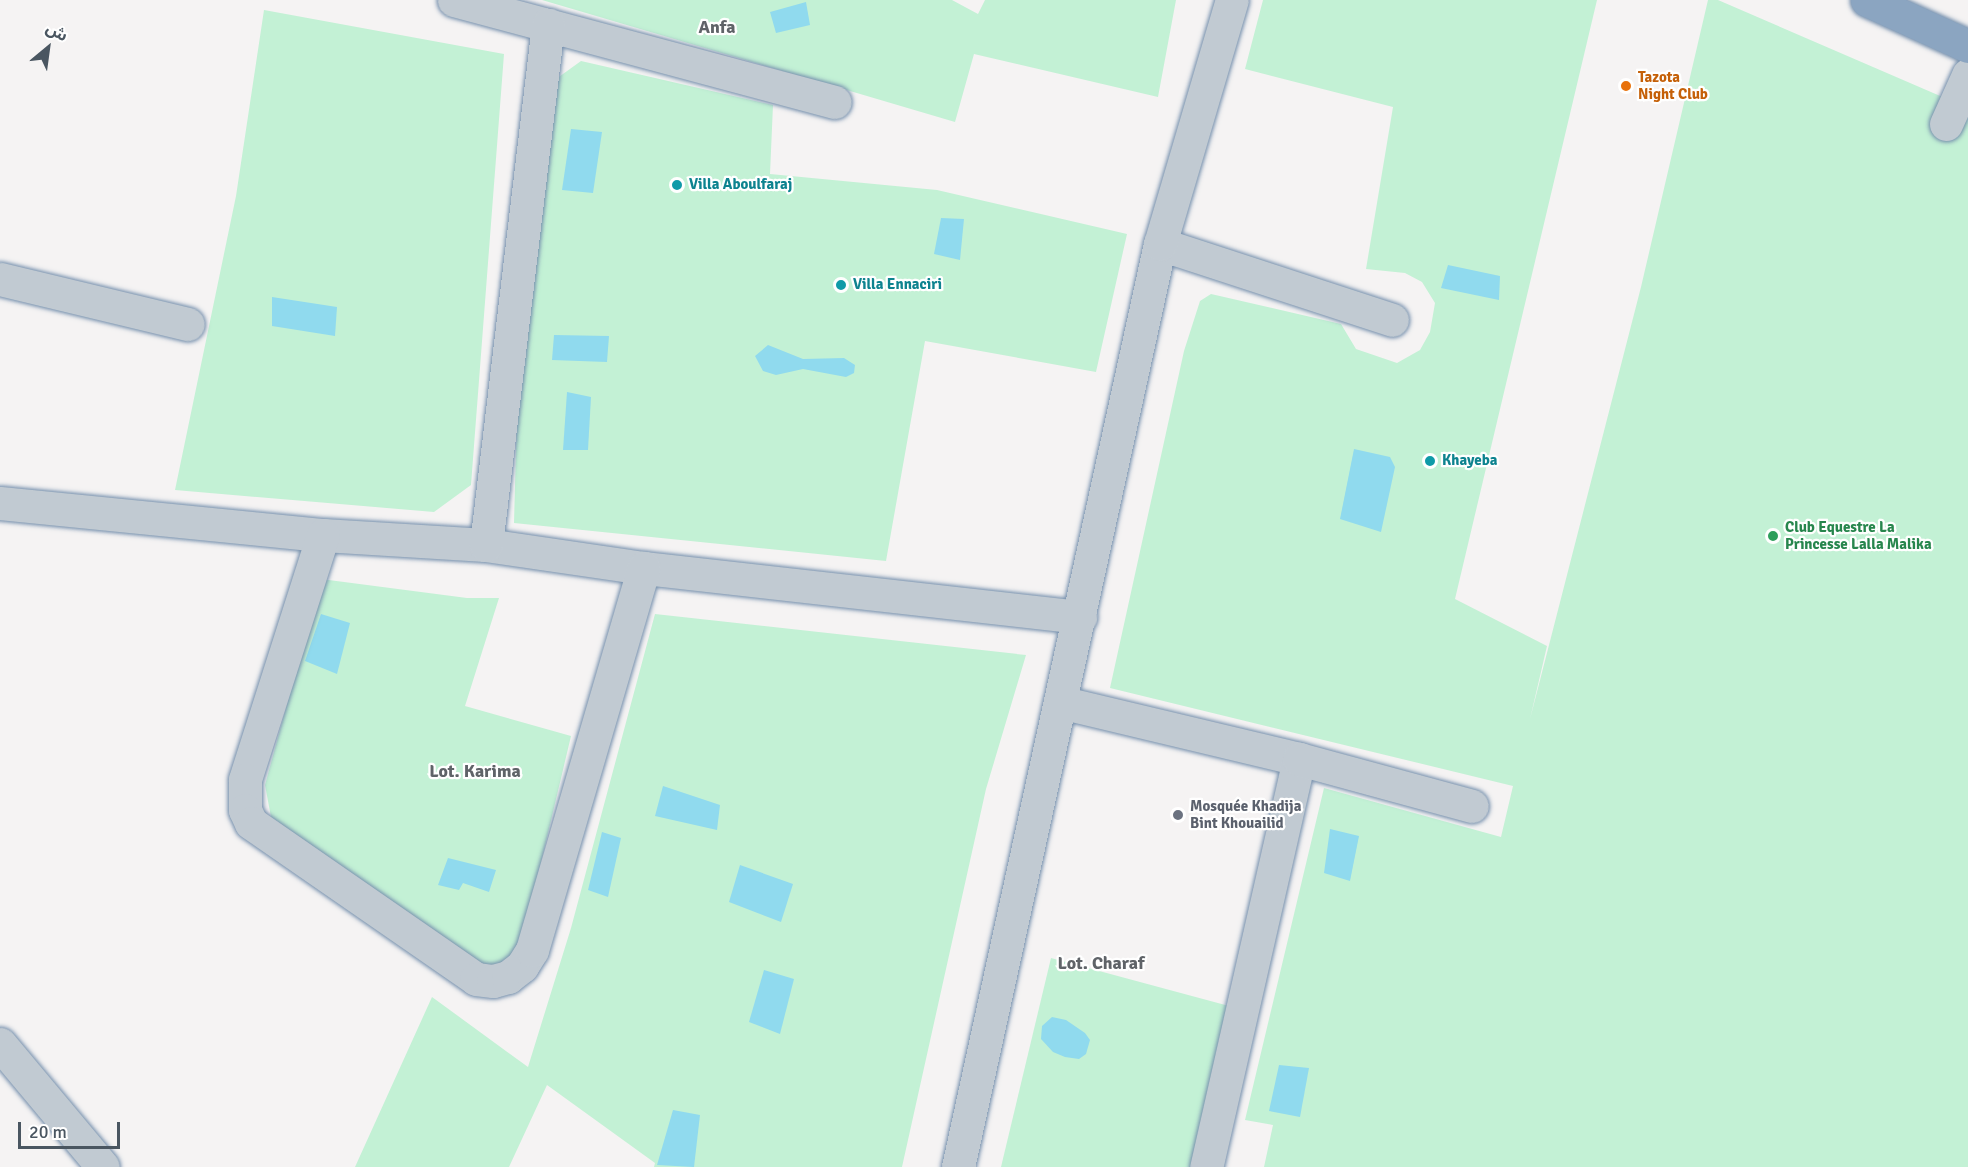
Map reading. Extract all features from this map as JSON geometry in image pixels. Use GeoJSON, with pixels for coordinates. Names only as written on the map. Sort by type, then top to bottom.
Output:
{"type":"FeatureCollection","features":[{"type":"Feature","properties":{"kind":"highway"},"geometry":{"type":"LineString","coordinates":[[1881,3],[1968,46]]}},
{"type":"Feature","properties":{"kind":"street"},"geometry":{"type":"LineString","coordinates":[[454,0],[835,102]]}},
{"type":"Feature","properties":{"kind":"street"},"geometry":{"type":"LineString","coordinates":[[958,1167],[1160,244],[1232,0]]}},
{"type":"Feature","properties":{"kind":"street"},"geometry":{"type":"LineString","coordinates":[[486,545],[548,25]]}},
{"type":"Feature","properties":{"kind":"street"},"geometry":{"type":"LineString","coordinates":[[1946,124],[1968,75]]}},
{"type":"Feature","properties":{"kind":"street"},"geometry":{"type":"LineString","coordinates":[[1160,244],[1392,320]]}},
{"type":"Feature","properties":{"kind":"street"},"geometry":{"type":"LineString","coordinates":[[0,279],[188,324]]}},
{"type":"Feature","properties":{"kind":"street"},"geometry":{"type":"LineString","coordinates":[[0,503],[322,535],[486,545],[644,568],[1080,617]]}},
{"type":"Feature","properties":{"kind":"street"},"geometry":{"type":"LineString","coordinates":[[322,535],[245,780],[245,810],[251,823],[466,973],[476,979],[493,981],[508,977],[522,966],[532,950],[644,568]]}},
{"type":"Feature","properties":{"kind":"street"},"geometry":{"type":"LineString","coordinates":[[1060,702],[1299,759],[1472,806]]}},
{"type":"Feature","properties":{"kind":"street"},"geometry":{"type":"LineString","coordinates":[[1206,1167],[1299,759]]}},
{"type":"Feature","properties":{"kind":"street"},"geometry":{"type":"LineString","coordinates":[[0,1044],[103,1167]]}},
{"type":"Feature","properties":{"kind":"green space"},"geometry":{"type":"Polygon","coordinates":[[[542,0],[952,0],[978,14],[985,0],[1176,0],[1158,97],[974,54],[955,122],[542,0]]]}},
{"type":"Feature","properties":{"kind":"green space","name":"Club Equestre La Princesse Lalla Malika"},"geometry":{"type":"Polygon","coordinates":[[[1263,0],[1597,0],[1455,599],[1547,646],[1530,719],[1641,287],[1708,0],[1718,0],[1968,108],[1968,1167],[1264,1167],[1273,1125],[1245,1120],[1324,788],[1501,837],[1513,786],[1110,688],[1184,351],[1200,301],[1211,294],[1341,324],[1356,349],[1397,363],[1420,350],[1430,332],[1435,303],[1422,282],[1405,273],[1366,269],[1393,107],[1245,69],[1263,0]]]}},
{"type":"Feature","properties":{"kind":"green space"},"geometry":{"type":"Polygon","coordinates":[[[264,10],[504,54],[471,485],[434,512],[175,490],[236,196],[264,10]]]}},
{"type":"Feature","properties":{"kind":"green space"},"geometry":{"type":"Polygon","coordinates":[[[581,61],[773,105],[770,174],[937,190],[1127,234],[1096,372],[925,341],[886,561],[514,523],[518,377],[556,79],[581,61]]]}},
{"type":"Feature","properties":{"kind":"green space"},"geometry":{"type":"Polygon","coordinates":[[[321,579],[467,598],[499,598],[465,706],[571,736],[521,947],[507,966],[488,970],[271,817],[265,785],[321,579]]]}},
{"type":"Feature","properties":{"kind":"green space"},"geometry":{"type":"Polygon","coordinates":[[[655,614],[1026,655],[986,789],[902,1167],[654,1167],[655,1163],[547,1085],[509,1167],[355,1167],[432,997],[528,1067],[571,928],[655,614]]]}},
{"type":"Feature","properties":{"kind":"green space"},"geometry":{"type":"Polygon","coordinates":[[[1051,958],[1229,1006],[1194,1167],[1001,1167],[1051,958]]]}},
{"type":"Feature","properties":{"kind":"water"},"geometry":{"type":"Polygon","coordinates":[[[806,2],[810,25],[776,33],[770,12],[806,2]]]}},
{"type":"Feature","properties":{"kind":"water"},"geometry":{"type":"Polygon","coordinates":[[[571,129],[602,132],[593,193],[562,190],[571,129]]]}},
{"type":"Feature","properties":{"kind":"water"},"geometry":{"type":"Polygon","coordinates":[[[941,218],[964,219],[960,260],[934,254],[941,218]]]}},
{"type":"Feature","properties":{"kind":"water"},"geometry":{"type":"Polygon","coordinates":[[[1448,265],[1500,276],[1499,300],[1441,288],[1448,265]]]}},
{"type":"Feature","properties":{"kind":"water"},"geometry":{"type":"Polygon","coordinates":[[[272,297],[337,307],[335,336],[272,326],[272,297]]]}},
{"type":"Feature","properties":{"kind":"water"},"geometry":{"type":"Polygon","coordinates":[[[554,335],[609,336],[607,362],[552,360],[554,335]]]}},
{"type":"Feature","properties":{"kind":"water"},"geometry":{"type":"Polygon","coordinates":[[[768,345],[803,359],[844,358],[855,365],[854,373],[846,377],[803,369],[776,375],[763,371],[755,356],[768,345]]]}},
{"type":"Feature","properties":{"kind":"water"},"geometry":{"type":"Polygon","coordinates":[[[567,392],[591,397],[588,450],[563,450],[567,392]]]}},
{"type":"Feature","properties":{"kind":"water"},"geometry":{"type":"Polygon","coordinates":[[[1354,449],[1390,457],[1395,467],[1381,532],[1340,519],[1354,449]]]}},
{"type":"Feature","properties":{"kind":"water"},"geometry":{"type":"Polygon","coordinates":[[[321,614],[350,623],[337,674],[305,661],[321,614]]]}},
{"type":"Feature","properties":{"kind":"water"},"geometry":{"type":"Polygon","coordinates":[[[663,786],[720,805],[717,830],[655,816],[663,786]]]}},
{"type":"Feature","properties":{"kind":"water"},"geometry":{"type":"Polygon","coordinates":[[[1330,829],[1359,836],[1350,881],[1324,873],[1330,829]]]}},
{"type":"Feature","properties":{"kind":"water"},"geometry":{"type":"Polygon","coordinates":[[[602,832],[621,838],[608,897],[588,890],[602,832]]]}},
{"type":"Feature","properties":{"kind":"water"},"geometry":{"type":"Polygon","coordinates":[[[448,858],[496,870],[489,892],[463,883],[459,890],[438,885],[448,858]]]}},
{"type":"Feature","properties":{"kind":"water"},"geometry":{"type":"Polygon","coordinates":[[[740,865],[793,884],[781,922],[729,902],[740,865]]]}},
{"type":"Feature","properties":{"kind":"water"},"geometry":{"type":"Polygon","coordinates":[[[764,970],[794,979],[780,1034],[749,1022],[764,970]]]}},
{"type":"Feature","properties":{"kind":"water"},"geometry":{"type":"Polygon","coordinates":[[[1052,1017],[1066,1020],[1085,1033],[1090,1040],[1086,1054],[1079,1059],[1065,1057],[1053,1052],[1041,1039],[1042,1026],[1052,1017]]]}},
{"type":"Feature","properties":{"kind":"water"},"geometry":{"type":"Polygon","coordinates":[[[1279,1065],[1309,1068],[1300,1117],[1269,1111],[1279,1065]]]}},
{"type":"Feature","properties":{"kind":"water"},"geometry":{"type":"Polygon","coordinates":[[[673,1110],[700,1115],[694,1167],[657,1165],[673,1110]]]}},
{"type":"Feature","properties":{"kind":"place","name":"Tazota Night Club"},"geometry":{"type":"Point","coordinates":[1626,86]}},
{"type":"Feature","properties":{"kind":"place","name":"Villa Aboulfaraj"},"geometry":{"type":"Point","coordinates":[677,185]}},
{"type":"Feature","properties":{"kind":"place","name":"Villa Ennaciri"},"geometry":{"type":"Point","coordinates":[841,285]}},
{"type":"Feature","properties":{"kind":"place","name":"Khayeba"},"geometry":{"type":"Point","coordinates":[1430,461]}},
{"type":"Feature","properties":{"kind":"place","name":"Club Equestre La Princesse Lalla Malika"},"geometry":{"type":"Point","coordinates":[1773,536]}},
{"type":"Feature","properties":{"kind":"place","name":"Mosquée Khadija Bint Khouailid"},"geometry":{"type":"Point","coordinates":[1178,815]}},
{"type":"Feature","properties":{"kind":"district","name":"Anfa"},"geometry":{"type":"Point","coordinates":[717,27]}},
{"type":"Feature","properties":{"kind":"district","name":"Lot. Karima"},"geometry":{"type":"Point","coordinates":[475,771]}},
{"type":"Feature","properties":{"kind":"district","name":"Lot. Charaf"},"geometry":{"type":"Point","coordinates":[1101,963]}}]}
